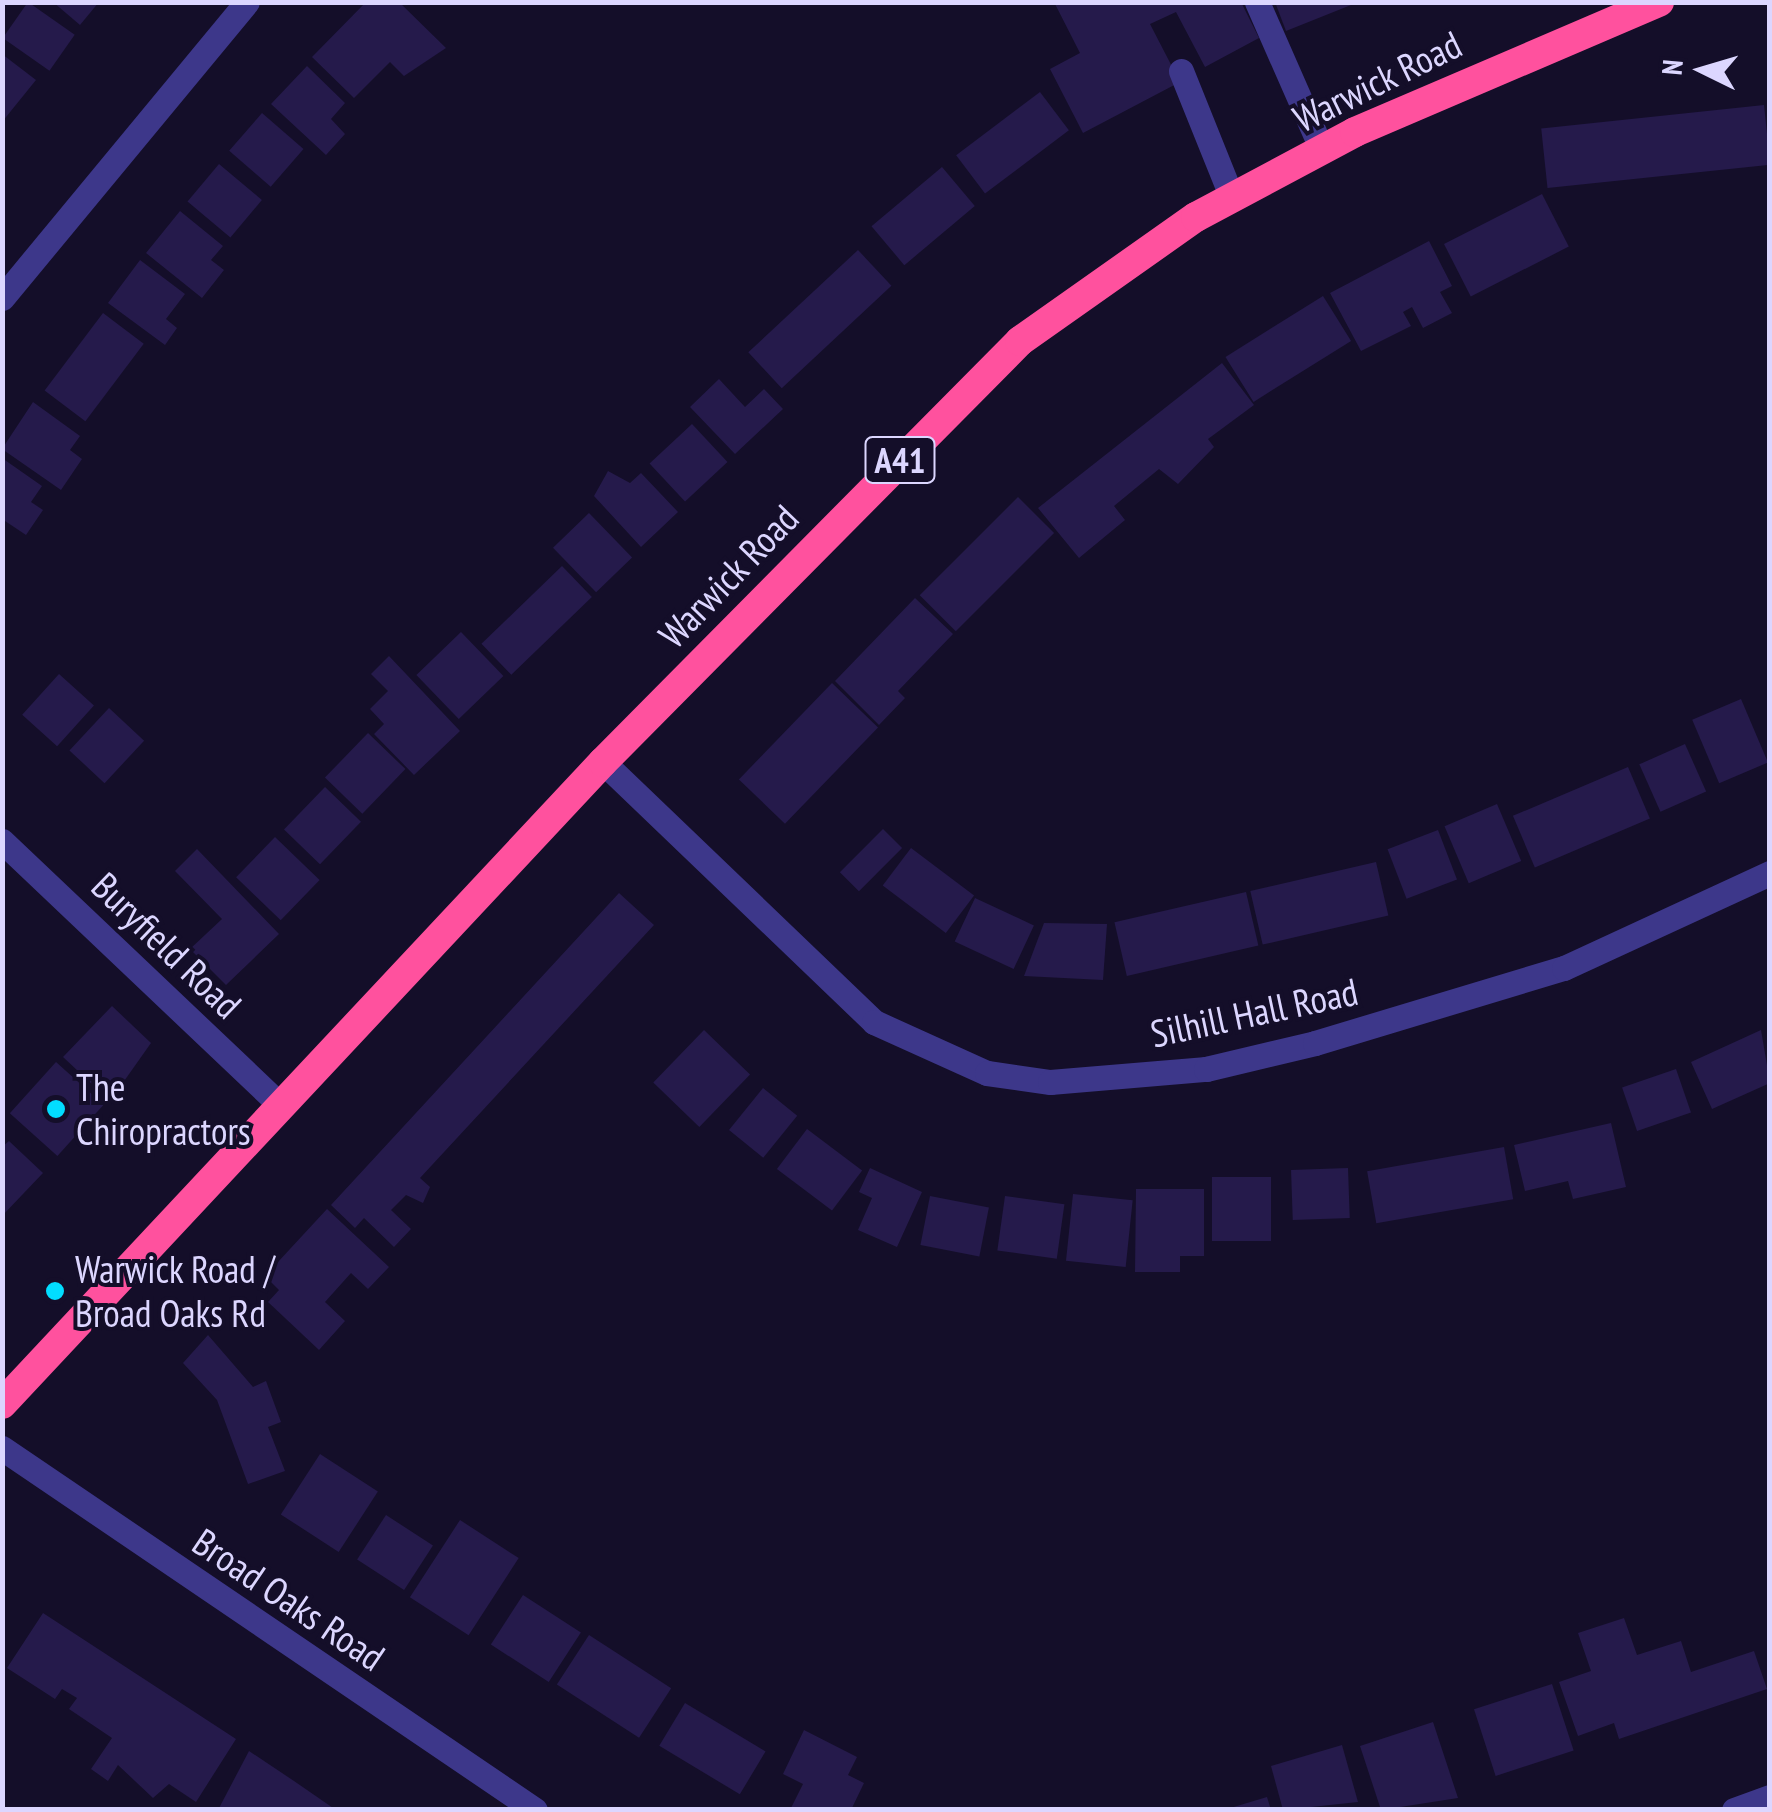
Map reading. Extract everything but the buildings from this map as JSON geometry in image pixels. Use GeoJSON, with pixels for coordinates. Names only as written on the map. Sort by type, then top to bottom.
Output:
{"type":"FeatureCollection","features":[{"type":"Feature","properties":{"kind":"highway","name":"A41"},"geometry":{"type":"LineString","coordinates":[[1582,32],[1611,2]]}},
{"type":"Feature","properties":{"kind":"highway","name":"Warwick Road"},"geometry":{"type":"LineString","coordinates":[[2,1404],[603,762],[1020,341],[1232,198],[1322,150],[1582,32],[1659,2]]}},
{"type":"Feature","properties":{"kind":"street"},"geometry":{"type":"LineString","coordinates":[[2,298],[248,2]]}},
{"type":"Feature","properties":{"kind":"street"},"geometry":{"type":"LineString","coordinates":[[1258,2],[1322,150]]}},
{"type":"Feature","properties":{"kind":"street"},"geometry":{"type":"LineString","coordinates":[[1181,70],[1232,198]]}},
{"type":"Feature","properties":{"kind":"street","name":"Silhill Hall Road"},"geometry":{"type":"LineString","coordinates":[[603,762],[874,1022],[987,1074],[1050,1082],[1206,1069],[1315,1043],[1564,968],[1770,873]]}},
{"type":"Feature","properties":{"kind":"street","name":"Buryfield Road"},"geometry":{"type":"LineString","coordinates":[[2,841],[279,1104]]}},
{"type":"Feature","properties":{"kind":"street","name":"Broad Oaks Road"},"geometry":{"type":"LineString","coordinates":[[2,1448],[536,1810]]}},
{"type":"Feature","properties":{"kind":"street"},"geometry":{"type":"LineString","coordinates":[[1734,1810],[1770,1797]]}},
{"type":"Feature","properties":{"kind":"place","name":"The Chiropractors"},"geometry":{"type":"Point","coordinates":[56,1109]}},
{"type":"Feature","properties":{"kind":"place","name":"Warwick Road / Broad Oaks Rd"},"geometry":{"type":"Point","coordinates":[55,1291]}}]}
